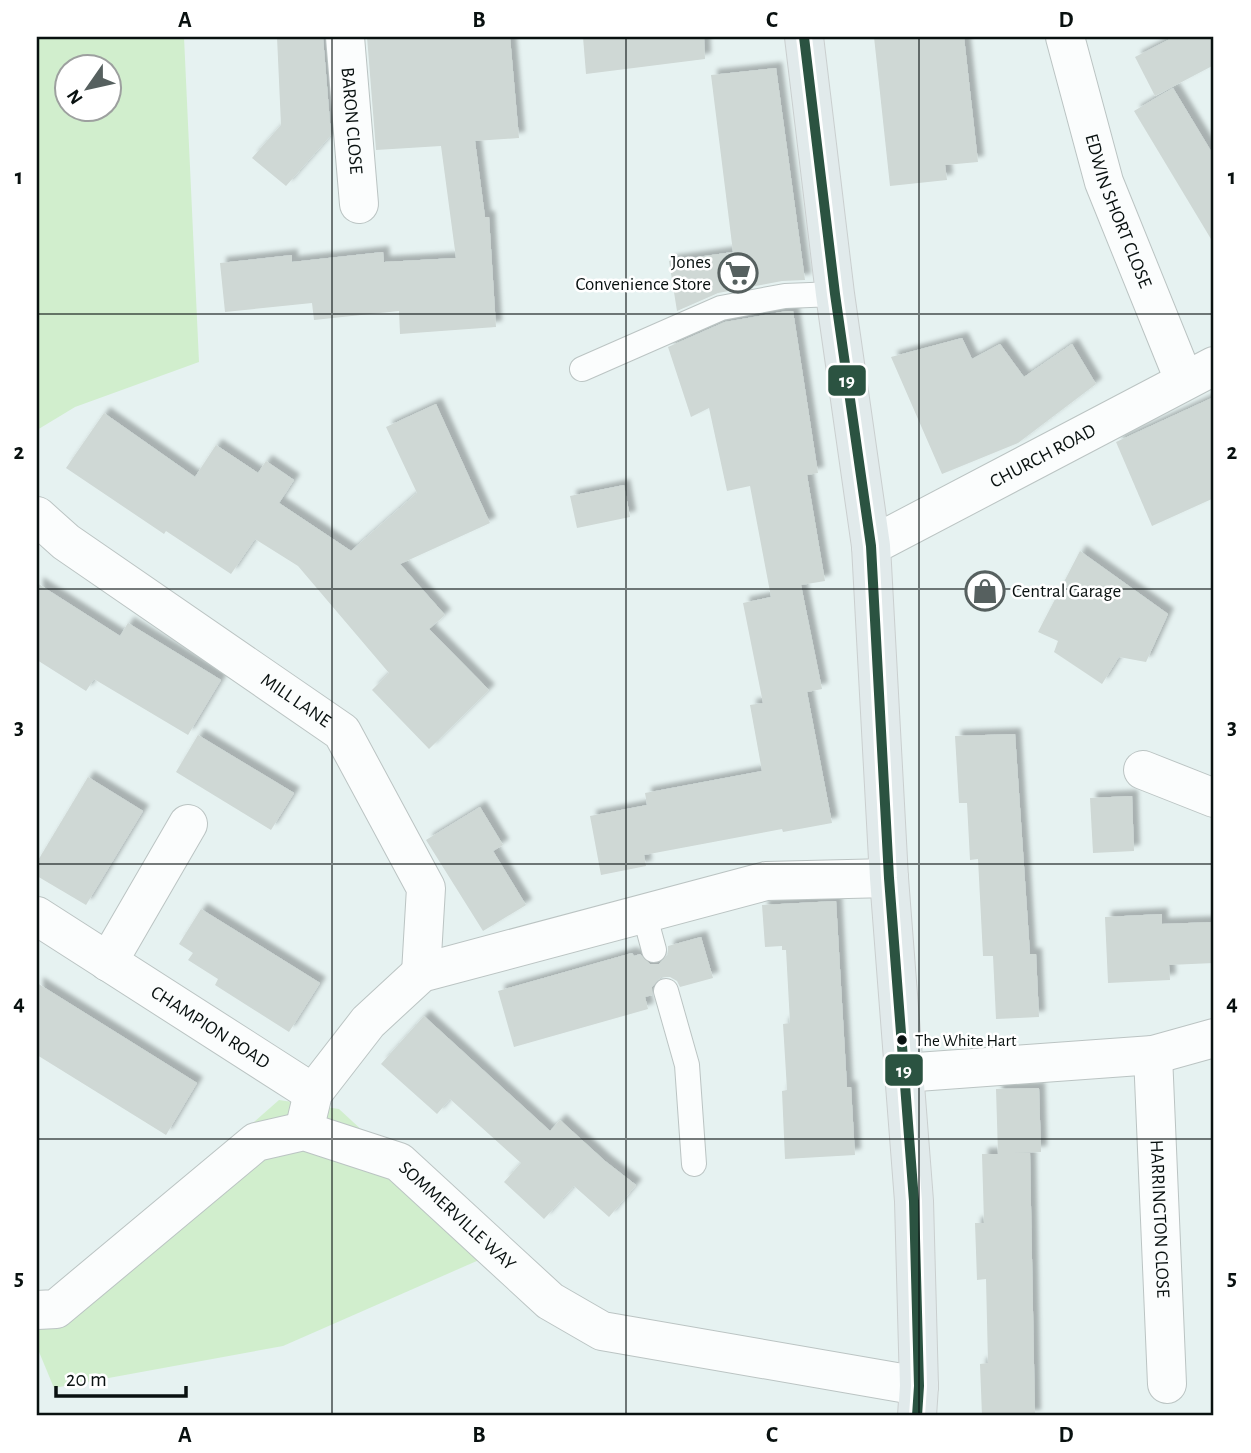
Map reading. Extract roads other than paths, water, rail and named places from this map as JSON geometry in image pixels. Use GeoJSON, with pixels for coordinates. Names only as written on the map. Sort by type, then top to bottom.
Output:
{"type":"FeatureCollection","features":[{"type":"Feature","properties":{"kind":"main road"},"geometry":{"type":"LineString","coordinates":[[804,37],[835,294],[871,546],[889,878],[914,1200],[918,1401]]}},
{"type":"Feature","properties":{"kind":"street","name":"BARON CLOSE"},"geometry":{"type":"LineString","coordinates":[[345,37],[359,204]]}},
{"type":"Feature","properties":{"kind":"street","name":"EDWIN SHORT CLOSE"},"geometry":{"type":"LineString","coordinates":[[1065,37],[1104,181],[1199,373]]}},
{"type":"Feature","properties":{"kind":"street","name":"CHURCH ROAD"},"geometry":{"type":"LineString","coordinates":[[871,546],[1199,373]]}},
{"type":"Feature","properties":{"kind":"street","name":"MILL LANE"},"geometry":{"type":"LineString","coordinates":[[37,516],[66,542],[342,732],[426,888],[421,973]]}},
{"type":"Feature","properties":{"kind":"street"},"geometry":{"type":"LineString","coordinates":[[1143,770],[1214,798]]}},
{"type":"Feature","properties":{"kind":"street"},"geometry":{"type":"LineString","coordinates":[[107,962],[188,824]]}},
{"type":"Feature","properties":{"kind":"street"},"geometry":{"type":"LineString","coordinates":[[43,1313],[256,1142],[304,1131],[313,1093],[368,1022],[421,973],[766,881],[889,878]]}},
{"type":"Feature","properties":{"kind":"street","name":"CHAMPION ROAD"},"geometry":{"type":"LineString","coordinates":[[37,916],[313,1093]]}},
{"type":"Feature","properties":{"kind":"street"},"geometry":{"type":"LineString","coordinates":[[903,1073],[1153,1055],[1214,1038]]}},
{"type":"Feature","properties":{"kind":"street","name":"HARRINGTON CLOSE"},"geometry":{"type":"LineString","coordinates":[[1153,1055],[1167,1384]]}},
{"type":"Feature","properties":{"kind":"street","name":"SOMMERVILLE WAY"},"geometry":{"type":"LineString","coordinates":[[304,1131],[399,1162],[550,1301],[602,1331],[918,1401]]}},
{"type":"Feature","properties":{"kind":"lane"},"geometry":{"type":"LineString","coordinates":[[582,369],[721,308],[785,296],[835,294]]}},
{"type":"Feature","properties":{"kind":"lane"},"geometry":{"type":"LineString","coordinates":[[644,913],[654,950]]}},
{"type":"Feature","properties":{"kind":"lane"},"geometry":{"type":"LineString","coordinates":[[666,991],[687,1065],[694,1164]]}},
{"type":"Feature","properties":{"kind":"place","name":"Jones Convenience Store"},"geometry":{"type":"Point","coordinates":[738,273]}},
{"type":"Feature","properties":{"kind":"place","name":"Central Garage"},"geometry":{"type":"Point","coordinates":[985,591]}},
{"type":"Feature","properties":{"kind":"place","name":"The White Hart"},"geometry":{"type":"Point","coordinates":[902,1040]}}]}
